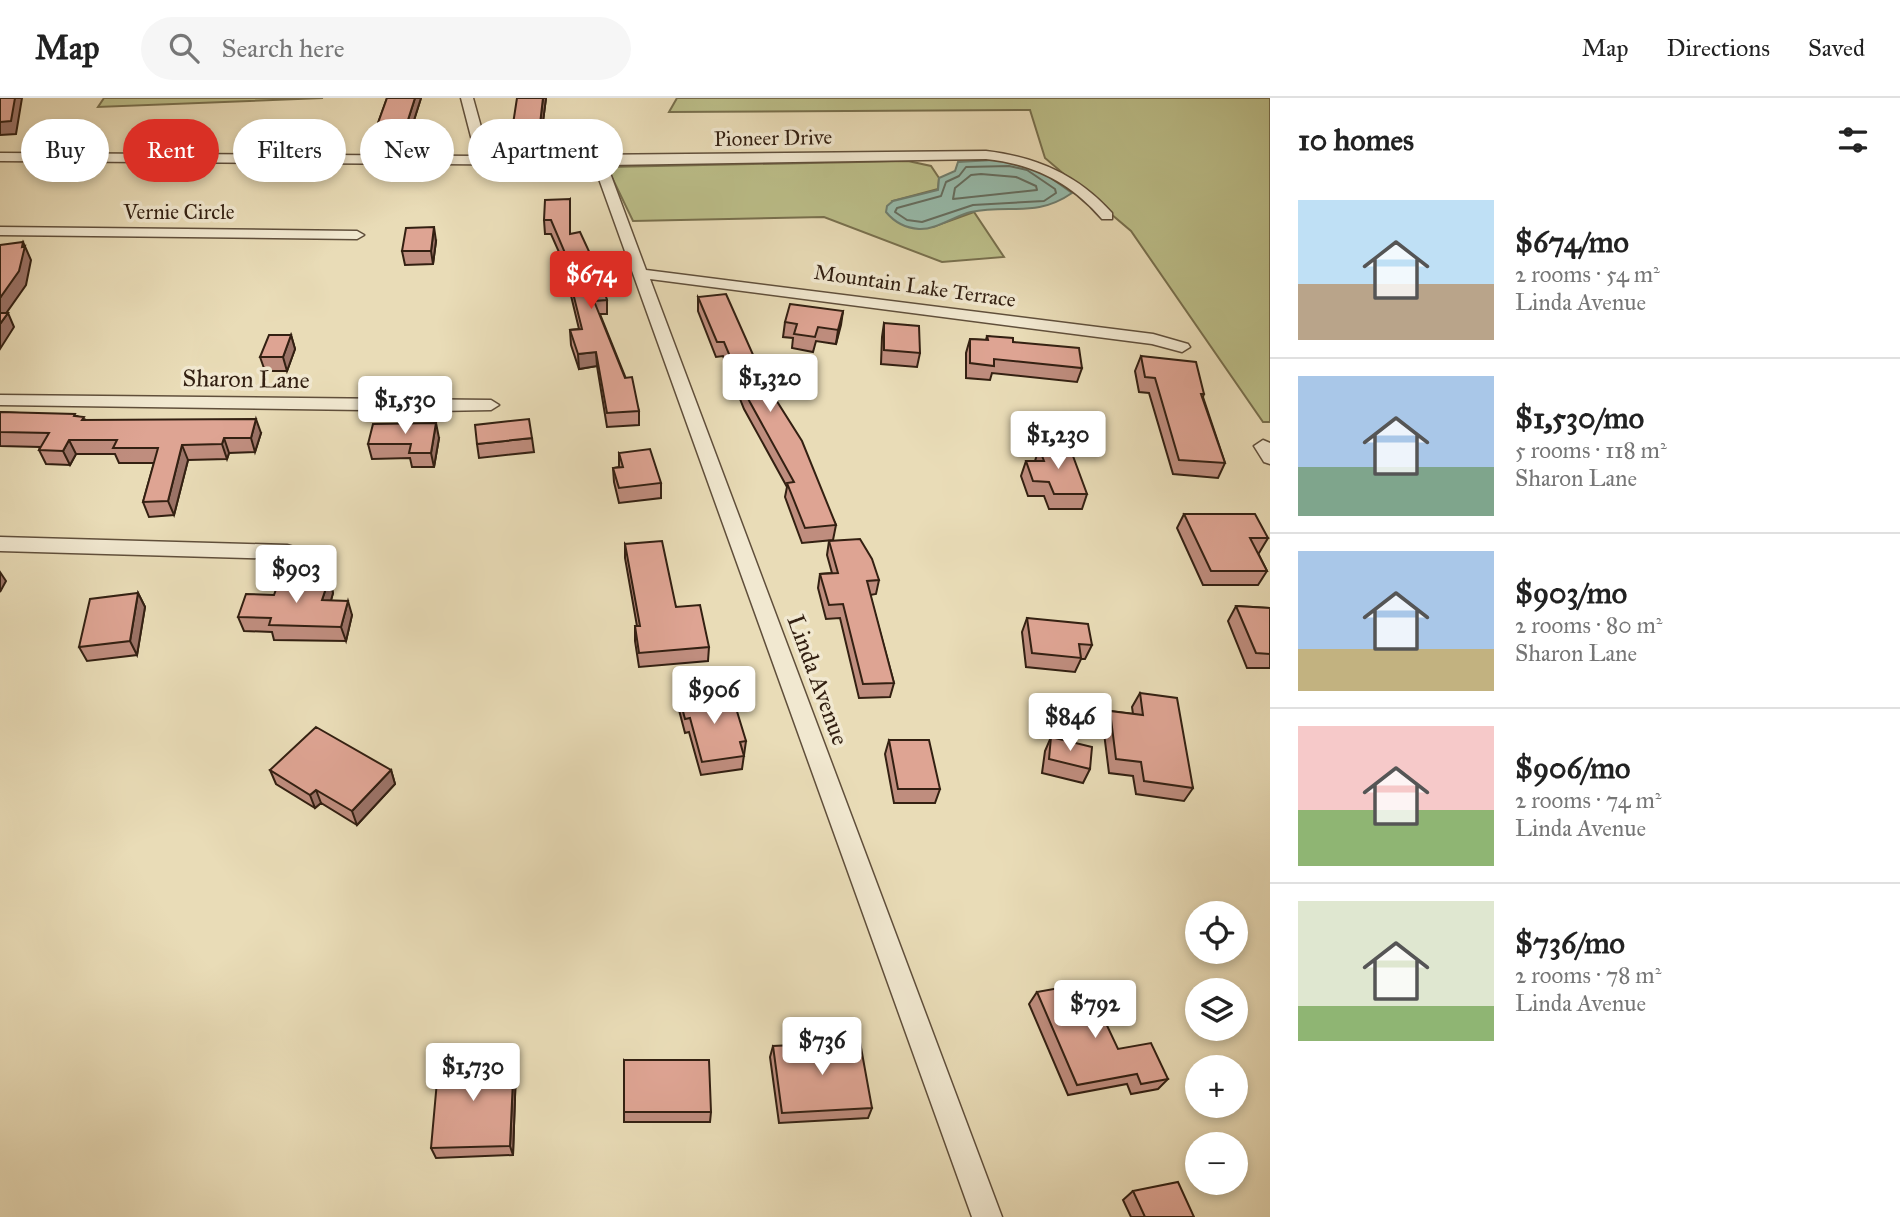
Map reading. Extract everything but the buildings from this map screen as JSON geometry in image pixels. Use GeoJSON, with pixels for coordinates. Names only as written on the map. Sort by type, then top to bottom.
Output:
{"type":"FeatureCollection","features":[{"type":"Feature","properties":{"kind":"street"},"geometry":{"type":"LineString","coordinates":[[467,98],[473,119]]}},
{"type":"Feature","properties":{"kind":"street","name":"Pioneer Drive"},"geometry":{"type":"LineString","coordinates":[[623,161],[999,155],[1022,159],[1046,168],[1092,198],[1107,216]]}},
{"type":"Feature","properties":{"kind":"street","name":"Pioneer Drive"},"geometry":{"type":"LineString","coordinates":[[0,157],[468,159]]}},
{"type":"Feature","properties":{"kind":"street","name":"Linda Avenue"},"geometry":{"type":"LineString","coordinates":[[607,182],[987,1217]]}},
{"type":"Feature","properties":{"kind":"street","name":"Vernie Circle"},"geometry":{"type":"LineString","coordinates":[[0,231],[358,235]]}},
{"type":"Feature","properties":{"kind":"street","name":"Mountain Lake Terrace"},"geometry":{"type":"LineString","coordinates":[[642,274],[1153,339],[1182,347]]}},
{"type":"Feature","properties":{"kind":"street","name":"Sharon Lane"},"geometry":{"type":"LineString","coordinates":[[0,400],[437,407],[491,405]]}},
{"type":"Feature","properties":{"kind":"street"},"geometry":{"type":"LineString","coordinates":[[0,544],[287,552]]}},
{"type":"Feature","properties":{"kind":"green space"},"geometry":{"type":"Polygon","coordinates":[[[104,98],[323,98],[98,107],[104,98]]]}},
{"type":"Feature","properties":{"kind":"green space"},"geometry":{"type":"Polygon","coordinates":[[[677,98],[1270,98],[1270,422],[1263,422],[1131,231],[1045,158],[1030,110],[669,112],[677,98]]]}},
{"type":"Feature","properties":{"kind":"green space"},"geometry":{"type":"Polygon","coordinates":[[[908,161],[931,166],[939,178],[938,189],[893,201],[933,227],[974,212],[1004,257],[942,262],[824,217],[633,221],[614,182],[623,182],[623,167],[908,161]]]}},
{"type":"Feature","properties":{"kind":"water"},"geometry":{"type":"Polygon","coordinates":[[[1010,159],[1030,163],[1072,193],[1059,201],[1034,208],[971,212],[925,229],[905,226],[886,212],[887,206],[893,201],[938,190],[939,178],[955,171],[958,162],[1010,159]]]}}]}
